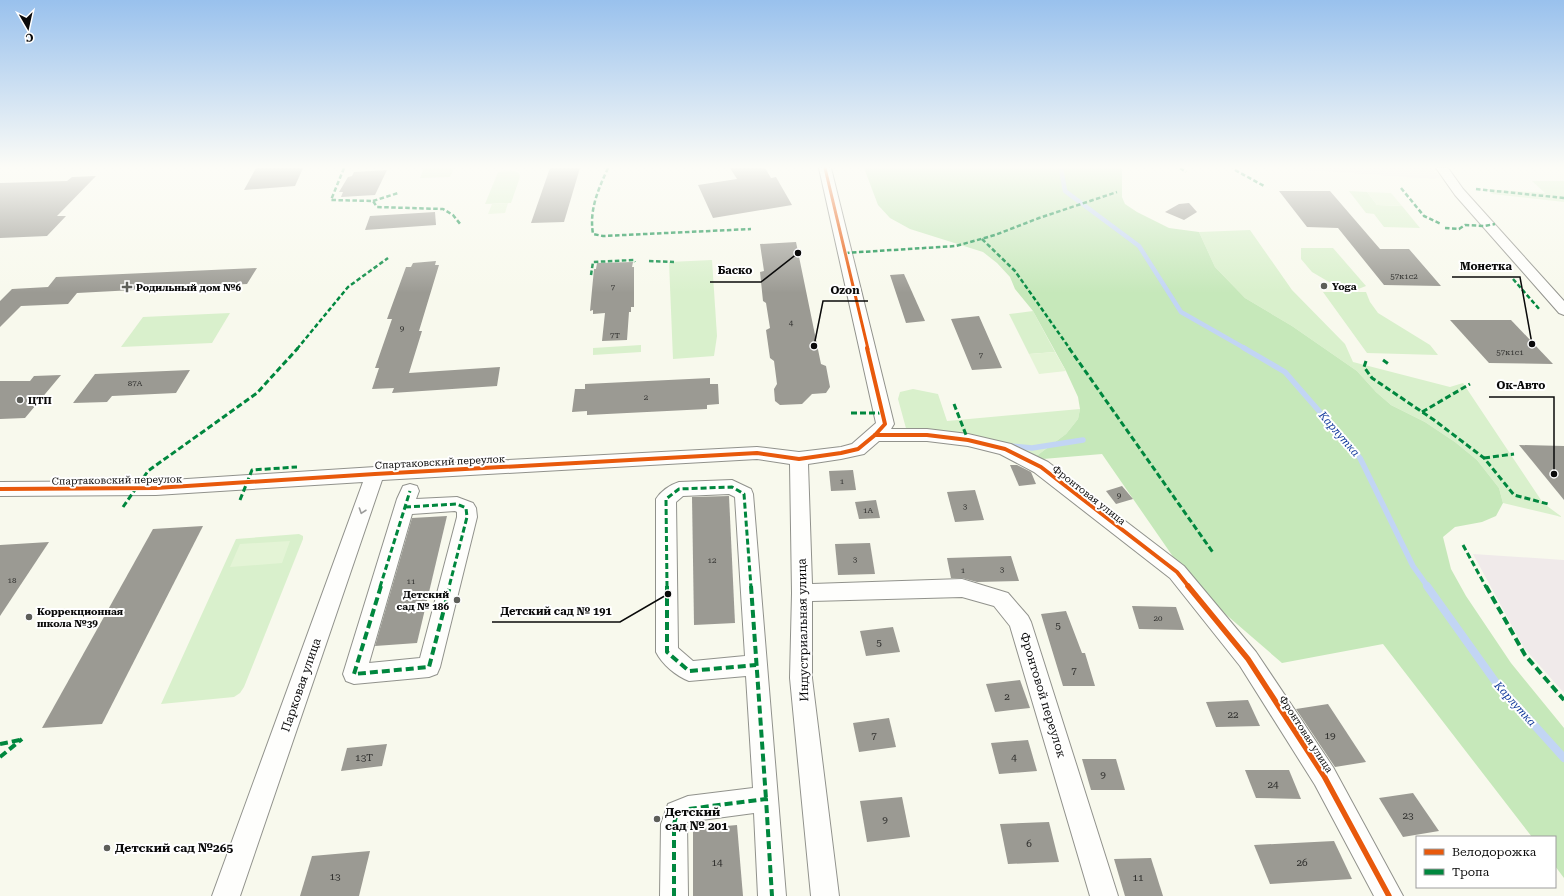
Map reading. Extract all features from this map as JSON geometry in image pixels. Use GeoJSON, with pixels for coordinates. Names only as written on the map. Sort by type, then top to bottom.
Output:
{"type":"FeatureCollection","features":[{"type":"Feature","properties":{"kind":"street"},"geometry":{"type":"LineString","coordinates":[[835,210],[884,424],[875,435]]}},
{"type":"Feature","properties":{"kind":"street"},"geometry":{"type":"LineString","coordinates":[[1475,210],[1564,310]]}},
{"type":"Feature","properties":{"kind":"street","name":"Спартаковский переулок"},"geometry":{"type":"LineString","coordinates":[[0,489],[156,488],[375,474],[757,453],[799,459],[858,449],[875,435]]}},
{"type":"Feature","properties":{"kind":"street","name":"Фронтовая улица"},"geometry":{"type":"LineString","coordinates":[[875,435],[928,435],[968,440],[1005,449],[1041,467],[1177,572],[1248,659],[1324,776],[1389,896]]}},
{"type":"Feature","properties":{"kind":"street","name":"Индустриальная улица"},"geometry":{"type":"LineString","coordinates":[[799,459],[802,593],[801,678],[825,896]]}},
{"type":"Feature","properties":{"kind":"street","name":"Парковая улица"},"geometry":{"type":"LineString","coordinates":[[226,896],[375,474]]}},
{"type":"Feature","properties":{"kind":"street"},"geometry":{"type":"LineString","coordinates":[[756,665],[689,671],[667,652],[666,499],[679,489],[732,487],[744,494],[766,799],[772,896]]}},
{"type":"Feature","properties":{"kind":"street"},"geometry":{"type":"LineString","coordinates":[[407,499],[457,504],[466,508],[467,517],[429,667],[354,674],[388,560],[407,499]]}},
{"type":"Feature","properties":{"kind":"street","name":"Фронтовой переулок"},"geometry":{"type":"LineString","coordinates":[[802,593],[962,588],[1001,600],[1020,622],[1104,896]]}},
{"type":"Feature","properties":{"kind":"street"},"geometry":{"type":"LineString","coordinates":[[674,896],[674,824],[677,813],[688,809],[766,799]]}},
{"type":"Feature","properties":{"kind":"shaded area"},"geometry":{"type":"Polygon","coordinates":[[[1473,554],[1564,560],[1564,693],[1524,648],[1473,554]]]}},
{"type":"Feature","properties":{"kind":"green space"},"geometry":{"type":"Polygon","coordinates":[[[490,210],[506,210],[505,213],[488,214],[490,210]]]}},
{"type":"Feature","properties":{"kind":"green space"},"geometry":{"type":"Polygon","coordinates":[[[882,210],[1134,210],[1169,228],[1199,232],[1215,267],[1245,298],[1292,326],[1357,371],[1376,392],[1391,405],[1425,422],[1455,442],[1477,460],[1499,488],[1503,503],[1496,516],[1482,522],[1455,527],[1443,537],[1451,569],[1466,596],[1511,663],[1564,728],[1564,878],[1556,867],[1556,836],[1531,836],[1383,644],[1282,663],[1194,587],[1102,454],[1031,460],[1066,434],[1078,419],[1080,409],[1078,397],[1066,371],[1033,311],[1015,289],[1010,277],[997,263],[983,252],[910,229],[890,218],[882,210]]]}},
{"type":"Feature","properties":{"kind":"green space"},"geometry":{"type":"Polygon","coordinates":[[[1364,210],[1405,210],[1420,228],[1384,227],[1374,214],[1366,213],[1364,210]]]}},
{"type":"Feature","properties":{"kind":"green space"},"geometry":{"type":"Polygon","coordinates":[[[1250,230],[1292,290],[1345,344],[1353,362],[1450,387],[1463,383],[1543,503],[1562,517],[1503,503],[1499,488],[1477,460],[1455,442],[1425,422],[1391,405],[1376,392],[1357,371],[1292,326],[1245,298],[1215,267],[1199,232],[1250,230]]]}},
{"type":"Feature","properties":{"kind":"green space"},"geometry":{"type":"Polygon","coordinates":[[[1301,248],[1333,248],[1366,286],[1353,291],[1341,289],[1312,272],[1301,259],[1301,248]]]}},
{"type":"Feature","properties":{"kind":"green space"},"geometry":{"type":"Polygon","coordinates":[[[712,260],[717,336],[714,356],[673,359],[669,262],[712,260]]]}},
{"type":"Feature","properties":{"kind":"green space"},"geometry":{"type":"Polygon","coordinates":[[[1323,292],[1366,292],[1370,302],[1378,313],[1430,345],[1438,355],[1367,353],[1323,292]]]}},
{"type":"Feature","properties":{"kind":"green space"},"geometry":{"type":"Polygon","coordinates":[[[1033,311],[1055,352],[1029,354],[1009,314],[1033,311]]]}},
{"type":"Feature","properties":{"kind":"green space"},"geometry":{"type":"Polygon","coordinates":[[[230,313],[212,343],[121,347],[143,317],[230,313]]]}},
{"type":"Feature","properties":{"kind":"green space"},"geometry":{"type":"Polygon","coordinates":[[[641,345],[641,352],[593,355],[593,348],[641,345]]]}},
{"type":"Feature","properties":{"kind":"green space"},"geometry":{"type":"Polygon","coordinates":[[[1055,352],[1066,371],[1039,374],[1029,354],[1055,352]]]}},
{"type":"Feature","properties":{"kind":"green space"},"geometry":{"type":"Polygon","coordinates":[[[913,389],[938,394],[947,421],[1080,409],[1078,419],[1066,434],[1031,460],[907,432],[898,399],[900,392],[913,389]]]}},
{"type":"Feature","properties":{"kind":"green space"},"geometry":{"type":"Polygon","coordinates":[[[299,534],[303,536],[303,539],[244,687],[240,693],[234,697],[161,704],[236,539],[299,534]]]}},
{"type":"Feature","properties":{"kind":"green space"},"geometry":{"type":"Polygon","coordinates":[[[290,541],[282,563],[230,567],[240,544],[290,541]]]}},
{"type":"Feature","properties":{"kind":"building"},"geometry":{"type":"Polygon","coordinates":[[[0,210],[63,210],[57,216],[66,216],[47,236],[0,238],[0,210]]]}},
{"type":"Feature","properties":{"kind":"building"},"geometry":{"type":"Polygon","coordinates":[[[536,210],[568,210],[564,222],[531,223],[536,210]]]}},
{"type":"Feature","properties":{"kind":"building"},"geometry":{"type":"Polygon","coordinates":[[[709,210],[763,210],[713,218],[709,210]]]}},
{"type":"Feature","properties":{"kind":"building"},"geometry":{"type":"Polygon","coordinates":[[[1169,210],[1195,210],[1197,212],[1184,220],[1165,212],[1169,210]]]}},
{"type":"Feature","properties":{"kind":"building"},"geometry":{"type":"Polygon","coordinates":[[[1294,210],[1346,210],[1380,249],[1409,249],[1441,286],[1384,285],[1338,228],[1307,227],[1294,210]]]}},
{"type":"Feature","properties":{"kind":"building"},"geometry":{"type":"Polygon","coordinates":[[[435,212],[436,225],[365,230],[370,216],[435,212]]]}},
{"type":"Feature","properties":{"kind":"building"},"geometry":{"type":"Polygon","coordinates":[[[796,242],[821,364],[826,366],[830,387],[826,393],[812,394],[802,404],[780,405],[775,401],[774,389],[777,384],[774,361],[770,358],[766,330],[770,328],[766,303],[763,301],[760,272],[764,271],[760,244],[796,242]]]}},
{"type":"Feature","properties":{"kind":"building"},"geometry":{"type":"Polygon","coordinates":[[[436,261],[435,265],[439,265],[419,331],[422,331],[409,373],[500,367],[497,386],[392,393],[394,388],[372,389],[379,368],[375,368],[392,319],[387,319],[406,267],[411,267],[413,263],[436,261]]]}},
{"type":"Feature","properties":{"kind":"building"},"geometry":{"type":"Polygon","coordinates":[[[633,262],[634,307],[631,307],[631,312],[629,312],[627,340],[602,341],[605,313],[593,314],[593,310],[590,311],[594,269],[596,269],[597,263],[633,262]]]}},
{"type":"Feature","properties":{"kind":"building","name":"Родильный дом №6"},"geometry":{"type":"Polygon","coordinates":[[[257,268],[247,284],[77,293],[68,304],[21,306],[0,327],[0,301],[12,289],[48,287],[56,277],[257,268]]]}},
{"type":"Feature","properties":{"kind":"building"},"geometry":{"type":"Polygon","coordinates":[[[904,274],[925,321],[906,323],[890,275],[904,274]]]}},
{"type":"Feature","properties":{"kind":"building"},"geometry":{"type":"Polygon","coordinates":[[[979,316],[1002,368],[972,370],[951,319],[979,316]]]}},
{"type":"Feature","properties":{"kind":"building"},"geometry":{"type":"Polygon","coordinates":[[[1450,320],[1511,320],[1553,364],[1489,363],[1450,320]]]}},
{"type":"Feature","properties":{"kind":"building"},"geometry":{"type":"Polygon","coordinates":[[[190,370],[176,393],[112,396],[107,402],[73,403],[95,374],[190,370]]]}},
{"type":"Feature","properties":{"kind":"building","name":"ЦТП"},"geometry":{"type":"Polygon","coordinates":[[[61,375],[25,418],[0,419],[0,381],[30,381],[34,376],[61,375]]]}},
{"type":"Feature","properties":{"kind":"building"},"geometry":{"type":"Polygon","coordinates":[[[710,378],[710,384],[718,384],[719,404],[707,405],[707,409],[587,415],[587,411],[572,412],[575,389],[585,389],[585,384],[710,378]]]}},
{"type":"Feature","properties":{"kind":"building"},"geometry":{"type":"Polygon","coordinates":[[[1519,445],[1564,446],[1564,500],[1519,445]]]}},
{"type":"Feature","properties":{"kind":"building"},"geometry":{"type":"Polygon","coordinates":[[[1010,465],[1017,465],[1031,472],[1036,484],[1019,486],[1010,465]]]}},
{"type":"Feature","properties":{"kind":"building"},"geometry":{"type":"Polygon","coordinates":[[[853,470],[856,490],[831,491],[829,471],[853,470]]]}},
{"type":"Feature","properties":{"kind":"building"},"geometry":{"type":"Polygon","coordinates":[[[1122,486],[1133,499],[1116,504],[1106,491],[1122,486]]]}},
{"type":"Feature","properties":{"kind":"building"},"geometry":{"type":"Polygon","coordinates":[[[975,490],[984,520],[955,522],[947,492],[975,490]]]}},
{"type":"Feature","properties":{"kind":"building"},"geometry":{"type":"Polygon","coordinates":[[[729,496],[735,623],[694,625],[692,497],[729,496]]]}},
{"type":"Feature","properties":{"kind":"building"},"geometry":{"type":"Polygon","coordinates":[[[876,500],[880,518],[859,519],[855,502],[876,500]]]}},
{"type":"Feature","properties":{"kind":"building"},"geometry":{"type":"Polygon","coordinates":[[[447,516],[417,643],[375,646],[412,518],[447,516]]]}},
{"type":"Feature","properties":{"kind":"building"},"geometry":{"type":"Polygon","coordinates":[[[203,526],[102,724],[42,728],[153,529],[203,526]]]}},
{"type":"Feature","properties":{"kind":"building"},"geometry":{"type":"Polygon","coordinates":[[[49,542],[0,616],[0,545],[49,542]]]}},
{"type":"Feature","properties":{"kind":"building"},"geometry":{"type":"Polygon","coordinates":[[[870,543],[875,574],[838,575],[835,544],[870,543]]]}},
{"type":"Feature","properties":{"kind":"building"},"geometry":{"type":"Polygon","coordinates":[[[1011,556],[1019,581],[977,582],[962,578],[951,578],[947,558],[1011,556]]]}},
{"type":"Feature","properties":{"kind":"building"},"geometry":{"type":"Polygon","coordinates":[[[1132,606],[1176,607],[1184,630],[1139,629],[1132,606]]]}},
{"type":"Feature","properties":{"kind":"building"},"geometry":{"type":"Polygon","coordinates":[[[1066,611],[1082,653],[1085,653],[1095,686],[1063,686],[1041,614],[1066,611]]]}},
{"type":"Feature","properties":{"kind":"building"},"geometry":{"type":"Polygon","coordinates":[[[893,627],[900,652],[866,656],[860,631],[893,627]]]}},
{"type":"Feature","properties":{"kind":"building"},"geometry":{"type":"Polygon","coordinates":[[[1020,680],[1030,708],[995,712],[986,684],[1020,680]]]}},
{"type":"Feature","properties":{"kind":"building"},"geometry":{"type":"Polygon","coordinates":[[[1248,700],[1260,726],[1216,727],[1206,702],[1248,700]]]}},
{"type":"Feature","properties":{"kind":"building"},"geometry":{"type":"Polygon","coordinates":[[[1328,704],[1366,762],[1335,767],[1296,709],[1328,704]]]}},
{"type":"Feature","properties":{"kind":"building"},"geometry":{"type":"Polygon","coordinates":[[[889,718],[896,747],[859,752],[853,723],[889,718]]]}},
{"type":"Feature","properties":{"kind":"building"},"geometry":{"type":"Polygon","coordinates":[[[1028,740],[1037,771],[999,774],[991,743],[1028,740]]]}},
{"type":"Feature","properties":{"kind":"building"},"geometry":{"type":"Polygon","coordinates":[[[387,744],[382,766],[341,771],[347,748],[387,744]]]}},
{"type":"Feature","properties":{"kind":"building"},"geometry":{"type":"Polygon","coordinates":[[[1082,759],[1116,759],[1125,790],[1091,790],[1082,759]]]}},
{"type":"Feature","properties":{"kind":"building"},"geometry":{"type":"Polygon","coordinates":[[[1245,770],[1289,770],[1301,799],[1256,798],[1245,770]]]}},
{"type":"Feature","properties":{"kind":"building"},"geometry":{"type":"Polygon","coordinates":[[[1413,793],[1439,831],[1403,837],[1379,798],[1413,793]]]}},
{"type":"Feature","properties":{"kind":"building"},"geometry":{"type":"Polygon","coordinates":[[[902,797],[910,837],[867,842],[860,801],[902,797]]]}},
{"type":"Feature","properties":{"kind":"building"},"geometry":{"type":"Polygon","coordinates":[[[1049,822],[1059,862],[1008,864],[1000,824],[1049,822]]]}},
{"type":"Feature","properties":{"kind":"building"},"geometry":{"type":"Polygon","coordinates":[[[737,825],[743,896],[693,896],[693,829],[737,825]]]}},
{"type":"Feature","properties":{"kind":"building"},"geometry":{"type":"Polygon","coordinates":[[[1334,841],[1352,879],[1270,884],[1254,845],[1334,841]]]}},
{"type":"Feature","properties":{"kind":"building"},"geometry":{"type":"Polygon","coordinates":[[[370,851],[359,896],[300,896],[312,856],[370,851]]]}},
{"type":"Feature","properties":{"kind":"building"},"geometry":{"type":"Polygon","coordinates":[[[1151,858],[1163,896],[1125,896],[1114,859],[1151,858]]]}},
{"type":"Feature","properties":{"kind":"waterway","name":"Карлутка"},"geometry":{"type":"LineString","coordinates":[[1090,210],[1139,246],[1181,312],[1246,349]]}},
{"type":"Feature","properties":{"kind":"waterway","name":"Карлутка"},"geometry":{"type":"LineString","coordinates":[[1244,348],[1285,372],[1360,458],[1413,566],[1428,587]]}},
{"type":"Feature","properties":{"kind":"waterway"},"geometry":{"type":"LineString","coordinates":[[1010,446],[1032,448],[1083,440]]}},
{"type":"Feature","properties":{"kind":"waterway","name":"Карлутка"},"geometry":{"type":"LineString","coordinates":[[1427,586],[1497,684],[1564,758]]}},
{"type":"Feature","properties":{"kind":"marked path"},"geometry":{"type":"LineString","coordinates":[[444,210],[453,215],[461,225]]}},
{"type":"Feature","properties":{"kind":"marked path"},"geometry":{"type":"LineString","coordinates":[[592,210],[593,234],[603,236],[751,229]]}},
{"type":"Feature","properties":{"kind":"marked path"},"geometry":{"type":"LineString","coordinates":[[845,253],[956,246],[995,235],[1064,210]]}},
{"type":"Feature","properties":{"kind":"marked path"},"geometry":{"type":"LineString","coordinates":[[1419,210],[1424,216],[1441,224]]}},
{"type":"Feature","properties":{"kind":"marked path"},"geometry":{"type":"LineString","coordinates":[[1445,228],[1459,229],[1465,225],[1484,226],[1495,224]]}},
{"type":"Feature","properties":{"kind":"marked path"},"geometry":{"type":"LineString","coordinates":[[982,239],[1015,271],[1214,554]]}},
{"type":"Feature","properties":{"kind":"marked path"},"geometry":{"type":"LineString","coordinates":[[123,507],[148,471],[257,393],[284,365],[348,287],[388,258]]}},
{"type":"Feature","properties":{"kind":"marked path"},"geometry":{"type":"LineString","coordinates":[[591,275],[593,262],[634,260],[635,262]]}},
{"type":"Feature","properties":{"kind":"marked path"},"geometry":{"type":"LineString","coordinates":[[649,261],[674,262]]}},
{"type":"Feature","properties":{"kind":"marked path"},"geometry":{"type":"LineString","coordinates":[[1513,279],[1540,310]]}},
{"type":"Feature","properties":{"kind":"marked path"},"geometry":{"type":"LineString","coordinates":[[1383,360],[1390,365]]}},
{"type":"Feature","properties":{"kind":"marked path"},"geometry":{"type":"LineString","coordinates":[[1366,361],[1364,367],[1372,378],[1434,420],[1484,458],[1514,495],[1548,504]]}},
{"type":"Feature","properties":{"kind":"marked path"},"geometry":{"type":"LineString","coordinates":[[1422,412],[1470,384]]}},
{"type":"Feature","properties":{"kind":"marked path"},"geometry":{"type":"LineString","coordinates":[[954,404],[968,440]]}},
{"type":"Feature","properties":{"kind":"marked path"},"geometry":{"type":"LineString","coordinates":[[851,413],[882,413]]}},
{"type":"Feature","properties":{"kind":"marked path"},"geometry":{"type":"LineString","coordinates":[[1484,458],[1514,454]]}},
{"type":"Feature","properties":{"kind":"marked path"},"geometry":{"type":"LineString","coordinates":[[240,500],[252,470],[297,467]]}},
{"type":"Feature","properties":{"kind":"marked path"},"geometry":{"type":"LineString","coordinates":[[756,665],[689,671],[667,652],[666,499],[679,489],[732,487],[744,494],[766,799]]}},
{"type":"Feature","properties":{"kind":"marked path"},"geometry":{"type":"LineString","coordinates":[[405,507],[457,504],[466,508],[467,517],[429,667],[354,674],[407,499],[410,491]]}},
{"type":"Feature","properties":{"kind":"marked path"},"geometry":{"type":"LineString","coordinates":[[1463,545],[1525,655],[1564,700]]}},
{"type":"Feature","properties":{"kind":"marked path"},"geometry":{"type":"LineString","coordinates":[[0,757],[22,739]]}},
{"type":"Feature","properties":{"kind":"marked path"},"geometry":{"type":"LineString","coordinates":[[0,744],[20,740]]}},
{"type":"Feature","properties":{"kind":"marked path"},"geometry":{"type":"LineString","coordinates":[[674,896],[674,824],[677,813],[688,809],[766,799],[772,896]]}},
{"type":"Feature","properties":{"kind":"cycle path"},"geometry":{"type":"LineString","coordinates":[[0,489],[156,488],[375,474],[757,453],[799,459],[858,449],[875,435],[885,424],[835,210]]}},
{"type":"Feature","properties":{"kind":"cycle path"},"geometry":{"type":"LineString","coordinates":[[875,435],[927,435],[968,440],[1005,449],[1041,467],[1177,572],[1248,659],[1324,776],[1389,896]]}},
{"type":"Feature","properties":{"kind":"place","name":"Баско"},"geometry":{"type":"Point","coordinates":[798,253]}},
{"type":"Feature","properties":{"kind":"place","name":"Yoga"},"geometry":{"type":"Point","coordinates":[1324,286]}},
{"type":"Feature","properties":{"kind":"place","name":"Родильный дом №6"},"geometry":{"type":"Point","coordinates":[127,287]}},
{"type":"Feature","properties":{"kind":"place","name":"Монетка"},"geometry":{"type":"Point","coordinates":[1532,344]}},
{"type":"Feature","properties":{"kind":"place","name":"Ozon"},"geometry":{"type":"Point","coordinates":[814,346]}},
{"type":"Feature","properties":{"kind":"place","name":"ЦТП"},"geometry":{"type":"Point","coordinates":[20,400]}},
{"type":"Feature","properties":{"kind":"place","name":"Ок-Авто"},"geometry":{"type":"Point","coordinates":[1554,474]}},
{"type":"Feature","properties":{"kind":"place","name":"Детский сад № 191"},"geometry":{"type":"Point","coordinates":[668,594]}},
{"type":"Feature","properties":{"kind":"place","name":"Детский сад № 186"},"geometry":{"type":"Point","coordinates":[457,600]}},
{"type":"Feature","properties":{"kind":"place","name":"Коррекционная школа №39"},"geometry":{"type":"Point","coordinates":[29,617]}},
{"type":"Feature","properties":{"kind":"place","name":"Детский сад № 201"},"geometry":{"type":"Point","coordinates":[657,819]}},
{"type":"Feature","properties":{"kind":"place","name":"Детский сад №265"},"geometry":{"type":"Point","coordinates":[107,848]}}]}
